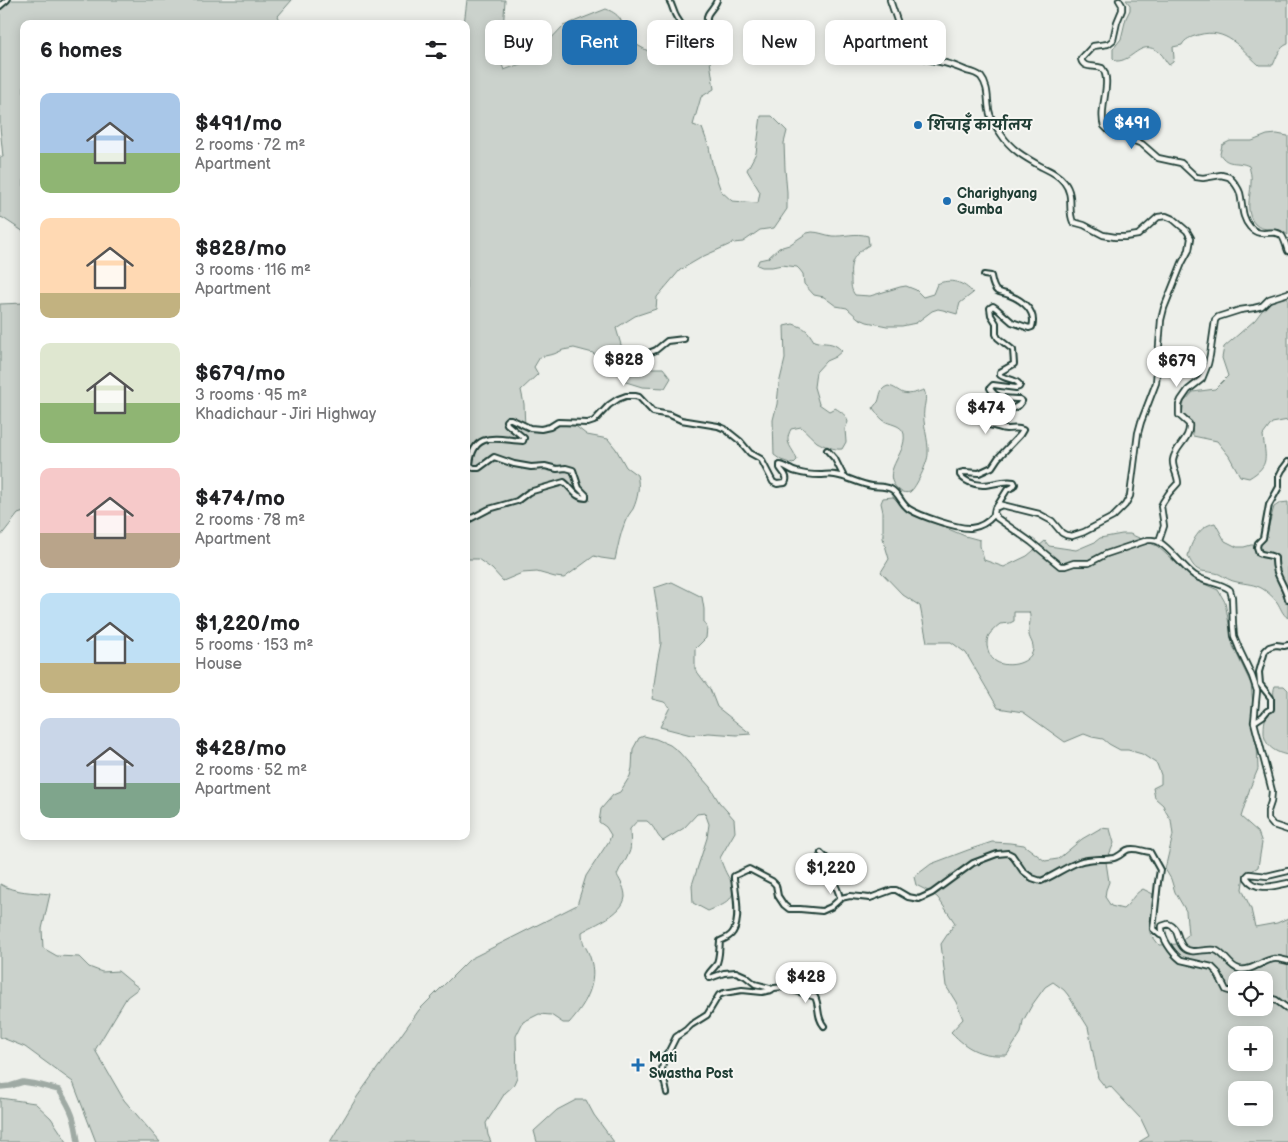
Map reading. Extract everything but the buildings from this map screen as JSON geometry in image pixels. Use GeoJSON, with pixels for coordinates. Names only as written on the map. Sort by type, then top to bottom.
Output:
{"type":"FeatureCollection","features":[{"type":"Feature","properties":{"kind":"main road"},"geometry":{"type":"LineString","coordinates":[[890,0],[908,50],[919,56],[948,64],[981,78],[988,92],[989,113],[1000,133],[1016,151],[1062,179],[1069,192],[1071,216],[1074,222],[1103,235],[1125,237],[1138,235],[1158,217],[1166,216],[1173,219],[1187,231],[1191,238],[1189,250],[1182,263],[1161,320],[1156,383],[1140,425],[1128,501],[1119,512],[1108,520],[1072,536],[1062,533],[1052,520],[1039,514],[1006,505],[997,506],[994,509],[994,515],[1062,566],[1074,563],[1089,563],[1106,554],[1148,540],[1154,540],[1159,541],[1196,576],[1205,581],[1222,585],[1230,590],[1234,636],[1257,691],[1254,722],[1272,791],[1268,819],[1273,825],[1288,830]]}},
{"type":"Feature","properties":{"kind":"main road"},"geometry":{"type":"LineString","coordinates":[[1119,0],[1122,10],[1113,40],[1108,44],[1093,46],[1081,59],[1081,62],[1085,65],[1102,68],[1106,73],[1102,117],[1104,126],[1109,131],[1142,144],[1158,158],[1181,163],[1196,177],[1203,178],[1221,174],[1229,177],[1239,191],[1243,214],[1249,226],[1262,234],[1272,232],[1280,234],[1288,251]]}},
{"type":"Feature","properties":{"kind":"main road"},"geometry":{"type":"LineString","coordinates":[[1159,541],[1164,526],[1161,506],[1178,483],[1173,460],[1190,432],[1189,424],[1179,415],[1179,405],[1188,390],[1199,381],[1204,373],[1210,355],[1215,320],[1218,317],[1242,309],[1262,306],[1269,298],[1288,293]]}},
{"type":"Feature","properties":{"kind":"main road"},"geometry":{"type":"LineString","coordinates":[[1288,871],[1267,876],[1249,874],[1247,878],[1253,885],[1264,887],[1288,883]]}},
{"type":"Feature","properties":{"kind":"main road"},"geometry":{"type":"LineString","coordinates":[[1228,990],[1212,966],[1180,959],[1163,936],[1162,926],[1170,924],[1177,931],[1183,947],[1187,950],[1217,951],[1238,969],[1244,970],[1272,959],[1288,961]]}},
{"type":"Feature","properties":{"kind":"main road"},"geometry":{"type":"LineString","coordinates":[[1273,999],[1288,1009]]}},
{"type":"Feature","properties":{"kind":"street"},"geometry":{"type":"LineString","coordinates":[[0,6],[7,0]]}},
{"type":"Feature","properties":{"kind":"street"},"geometry":{"type":"LineString","coordinates":[[668,0],[674,8],[676,17],[696,40],[719,53],[706,21],[708,13],[717,0]]}},
{"type":"Feature","properties":{"kind":"street"},"geometry":{"type":"LineString","coordinates":[[984,275],[991,276],[997,291],[1011,295],[1027,306],[1033,315],[1032,327],[1029,328],[1012,322],[993,306],[990,308],[991,315],[996,323],[998,338],[1013,350],[1014,354],[1014,364],[1000,372],[1000,375],[1002,378],[1016,381],[1020,384],[1016,388],[993,385],[990,388],[991,391],[999,398],[1019,398],[1022,401],[1020,405],[1009,412],[990,408],[984,409],[982,420],[986,425],[1020,428],[1023,430],[992,467],[979,473],[964,472],[960,473],[960,475],[971,483],[981,486],[1006,481],[1014,482],[1013,487],[1007,490],[997,506]]}},
{"type":"Feature","properties":{"kind":"street"},"geometry":{"type":"LineString","coordinates":[[638,356],[656,350],[667,341],[684,339]]}},
{"type":"Feature","properties":{"kind":"street"},"geometry":{"type":"LineString","coordinates":[[470,519],[490,509],[517,501],[530,492],[564,482],[570,490],[582,498],[586,498],[586,495],[579,488],[573,470],[566,468],[531,467],[514,464],[494,457],[479,468],[474,468],[470,465],[476,446],[488,438],[524,441],[524,438],[507,424],[506,421],[508,419],[530,428],[542,429],[558,422],[588,423],[594,421],[613,402],[626,396],[639,397],[653,412],[725,429],[736,437],[750,452],[761,458],[773,482],[777,484],[787,480],[787,476],[780,468],[780,464],[796,472],[817,475],[832,474],[865,484],[889,488],[894,491],[907,508],[950,524],[971,528],[989,521],[994,515]]}},
{"type":"Feature","properties":{"kind":"street"},"geometry":{"type":"LineString","coordinates":[[826,450],[835,459],[844,477]]}},
{"type":"Feature","properties":{"kind":"street"},"geometry":{"type":"LineString","coordinates":[[1288,462],[1279,476],[1280,487],[1268,504],[1262,538],[1257,547],[1259,553],[1275,558],[1277,574],[1288,599]]}},
{"type":"Feature","properties":{"kind":"street"},"geometry":{"type":"LineString","coordinates":[[1254,722],[1271,709],[1271,698],[1260,684],[1259,672],[1264,651],[1276,645],[1288,645]]}},
{"type":"Feature","properties":{"kind":"street"},"geometry":{"type":"LineString","coordinates":[[771,990],[770,988],[755,984],[736,972],[724,973],[710,978],[708,975],[717,962],[720,941],[733,934],[735,928],[738,907],[734,876],[749,869],[776,885],[778,896],[789,909],[822,911],[850,896],[870,898],[892,890],[896,890],[908,897],[919,899],[932,893],[973,863],[997,854],[1012,855],[1023,871],[1032,878],[1041,881],[1081,861],[1113,858],[1128,850],[1136,849],[1150,852],[1160,870],[1153,929],[1163,936]]}},
{"type":"Feature","properties":{"kind":"street"},"geometry":{"type":"LineString","coordinates":[[821,853],[834,869],[835,883],[840,900]]}},
{"type":"Feature","properties":{"kind":"street"},"geometry":{"type":"LineString","coordinates":[[667,1093],[661,1075],[663,1068],[661,1060],[674,1044],[676,1037],[686,1030],[690,1024],[707,1015],[719,995],[742,990],[768,992],[774,988],[784,987],[815,997],[821,1022],[824,1026]]}},
{"type":"Feature","properties":{"kind":"shaded area"},"geometry":{"type":"Polygon","coordinates":[[[10,0],[292,0],[278,16],[280,20],[20,20],[20,229],[0,217],[0,157],[3,157],[0,127],[0,9],[10,0]]]}},
{"type":"Feature","properties":{"kind":"shaded area"},"geometry":{"type":"Polygon","coordinates":[[[467,0],[505,0],[504,20],[485,20],[485,65],[502,65],[504,70],[518,65],[552,65],[552,38],[562,27],[562,65],[637,65],[637,45],[647,50],[647,65],[711,65],[714,89],[701,97],[693,125],[702,128],[721,191],[732,201],[758,203],[760,192],[747,170],[756,153],[761,116],[772,116],[787,131],[784,143],[787,209],[774,228],[760,230],[743,242],[733,243],[704,256],[680,270],[657,297],[656,309],[635,316],[616,328],[622,348],[635,368],[663,368],[671,378],[665,388],[642,387],[626,382],[624,378],[593,353],[574,348],[540,357],[534,367],[538,374],[521,390],[524,404],[525,428],[537,432],[549,430],[563,424],[573,424],[587,435],[608,439],[626,467],[637,475],[638,479],[636,501],[623,527],[615,560],[594,556],[564,578],[537,572],[522,573],[503,581],[492,569],[478,559],[470,559],[470,20],[464,20],[467,0]]]}},
{"type":"Feature","properties":{"kind":"shaded area"},"geometry":{"type":"Polygon","coordinates":[[[1126,0],[1288,0],[1288,44],[1280,50],[1273,65],[1259,65],[1225,36],[1208,33],[1191,37],[1182,45],[1173,47],[1174,58],[1173,62],[1169,65],[1159,52],[1152,48],[1142,49],[1127,58],[1116,61],[1113,58],[1113,49],[1121,39],[1130,10],[1130,5],[1126,0]]]}},
{"type":"Feature","properties":{"kind":"shaded area"},"geometry":{"type":"Polygon","coordinates":[[[606,9],[621,20],[578,20],[606,9]]]}},
{"type":"Feature","properties":{"kind":"shaded area"},"geometry":{"type":"Polygon","coordinates":[[[1267,135],[1288,136],[1288,235],[1279,230],[1258,227],[1255,224],[1249,209],[1251,178],[1249,166],[1226,161],[1220,154],[1222,145],[1230,141],[1252,141],[1267,135]]]}},
{"type":"Feature","properties":{"kind":"shaded area"},"geometry":{"type":"Polygon","coordinates":[[[812,232],[832,236],[859,234],[868,236],[869,245],[856,255],[851,267],[851,285],[855,295],[870,296],[906,286],[916,290],[923,297],[933,294],[937,284],[947,281],[961,284],[973,293],[960,303],[957,314],[938,309],[932,311],[916,323],[902,326],[887,326],[867,322],[858,318],[847,308],[836,306],[824,297],[814,295],[804,284],[803,274],[797,267],[782,265],[762,267],[757,265],[759,260],[768,258],[779,248],[789,245],[807,233],[812,232]]]}},
{"type":"Feature","properties":{"kind":"shaded area"},"geometry":{"type":"Polygon","coordinates":[[[1288,295],[1288,420],[1272,423],[1263,435],[1265,460],[1261,469],[1249,478],[1240,476],[1229,456],[1217,441],[1193,436],[1192,426],[1182,414],[1184,402],[1193,392],[1215,389],[1228,376],[1222,358],[1224,347],[1255,320],[1267,304],[1288,295]]]}},
{"type":"Feature","properties":{"kind":"shaded area"},"geometry":{"type":"Polygon","coordinates":[[[20,303],[20,513],[0,537],[0,304],[20,303]]]}},
{"type":"Feature","properties":{"kind":"shaded area"},"geometry":{"type":"Polygon","coordinates":[[[793,324],[806,330],[814,341],[832,344],[842,351],[826,361],[816,372],[814,387],[819,404],[829,411],[835,408],[842,412],[848,422],[845,429],[846,442],[842,449],[832,448],[820,443],[801,427],[791,429],[788,442],[797,460],[793,464],[781,460],[774,455],[773,420],[785,359],[784,326],[793,324]]]}},
{"type":"Feature","properties":{"kind":"shaded area"},"geometry":{"type":"Polygon","coordinates":[[[888,386],[906,394],[924,390],[926,400],[924,415],[928,448],[927,458],[918,480],[910,492],[899,490],[893,484],[891,477],[904,442],[903,431],[898,426],[883,420],[873,408],[878,402],[882,391],[888,386]]]}},
{"type":"Feature","properties":{"kind":"shaded area"},"geometry":{"type":"Polygon","coordinates":[[[893,497],[910,513],[965,536],[980,540],[984,560],[1004,567],[1027,556],[1045,541],[1049,546],[1076,550],[1100,538],[1130,534],[1157,546],[1195,580],[1218,590],[1225,602],[1233,646],[1251,684],[1257,744],[1258,769],[1241,817],[1258,832],[1262,843],[1258,867],[1244,876],[1242,889],[1251,909],[1255,927],[1277,923],[1288,918],[1288,1142],[1139,1142],[1149,1136],[1141,1119],[1110,1086],[1106,1088],[1098,1078],[1088,1027],[1068,995],[1053,982],[1045,987],[1032,1005],[1023,1021],[1021,1033],[1007,1055],[976,1051],[964,1044],[951,1032],[963,1019],[956,1002],[946,986],[941,944],[955,923],[938,898],[916,885],[914,877],[931,864],[992,842],[1024,845],[1045,861],[1058,859],[1082,839],[1101,828],[1110,829],[1114,843],[1106,862],[1109,882],[1105,897],[1111,906],[1123,909],[1143,889],[1153,894],[1150,933],[1159,945],[1177,944],[1188,935],[1186,911],[1165,869],[1173,835],[1171,820],[1163,805],[1155,798],[1153,788],[1161,784],[1161,775],[1157,764],[1142,754],[1120,750],[1103,739],[1084,734],[1065,742],[1023,712],[998,708],[966,653],[951,642],[927,642],[920,606],[903,595],[881,572],[889,559],[883,538],[881,503],[883,498],[893,497]],[[1014,612],[1014,621],[1000,624],[988,637],[987,646],[989,654],[998,663],[1010,665],[1022,662],[1031,655],[1033,650],[1029,635],[1029,612],[1014,612]]]}},
{"type":"Feature","properties":{"kind":"shaded area"},"geometry":{"type":"Polygon","coordinates":[[[1288,502],[1288,618],[1276,600],[1263,589],[1254,585],[1232,581],[1219,574],[1200,571],[1194,567],[1188,556],[1191,545],[1200,531],[1204,527],[1215,523],[1225,541],[1237,547],[1258,545],[1264,542],[1274,507],[1280,503],[1288,502]]]}},
{"type":"Feature","properties":{"kind":"shaded area"},"geometry":{"type":"Polygon","coordinates":[[[672,582],[702,597],[704,622],[707,628],[706,638],[695,649],[695,669],[710,689],[717,707],[751,734],[709,733],[691,735],[660,727],[670,707],[664,702],[652,699],[661,643],[654,588],[672,582]]]}},
{"type":"Feature","properties":{"kind":"shaded area"},"geometry":{"type":"Polygon","coordinates":[[[1275,686],[1284,686],[1288,690],[1288,755],[1279,753],[1268,745],[1265,737],[1265,720],[1274,706],[1275,686]]]}},
{"type":"Feature","properties":{"kind":"shaded area"},"geometry":{"type":"Polygon","coordinates":[[[644,736],[670,745],[679,752],[710,787],[719,802],[734,819],[735,832],[720,858],[726,873],[735,886],[729,900],[723,905],[708,911],[693,903],[692,885],[707,838],[709,824],[705,813],[697,814],[684,828],[663,841],[647,821],[637,821],[630,829],[630,851],[617,875],[624,891],[623,903],[614,913],[582,932],[583,943],[590,957],[592,967],[592,985],[589,993],[569,1023],[563,1023],[551,1015],[539,1014],[523,1022],[516,1036],[517,1077],[513,1086],[505,1093],[486,1123],[491,1142],[330,1142],[357,1097],[419,1010],[470,959],[577,905],[586,876],[611,835],[606,827],[599,822],[601,809],[613,795],[620,792],[630,776],[633,749],[639,738],[644,736]]]}},
{"type":"Feature","properties":{"kind":"shaded area"},"geometry":{"type":"Polygon","coordinates":[[[0,884],[18,891],[50,894],[42,929],[43,948],[57,956],[79,957],[89,967],[102,972],[118,971],[139,988],[127,997],[95,1050],[124,1100],[160,1142],[96,1142],[73,1082],[25,1047],[0,1037],[0,884]]]}},
{"type":"Feature","properties":{"kind":"shaded area"},"geometry":{"type":"Polygon","coordinates":[[[0,1098],[35,1103],[51,1118],[67,1142],[0,1142],[0,1098]]]}},
{"type":"Feature","properties":{"kind":"shaded area"},"geometry":{"type":"Polygon","coordinates":[[[576,1100],[586,1100],[594,1115],[614,1142],[537,1142],[534,1131],[557,1110],[576,1100]]]}},
{"type":"Feature","properties":{"kind":"waterway"},"geometry":{"type":"LineString","coordinates":[[0,1087],[23,1082],[59,1090],[72,1115],[78,1142]]}},
{"type":"Feature","properties":{"kind":"place","name":"शिचाइँ कार्यालय"},"geometry":{"type":"Point","coordinates":[918,125]}},
{"type":"Feature","properties":{"kind":"place","name":"Charighyang Gumba"},"geometry":{"type":"Point","coordinates":[947,201]}},
{"type":"Feature","properties":{"kind":"place","name":"Mati Swastha Post"},"geometry":{"type":"Point","coordinates":[638,1065]}}]}
